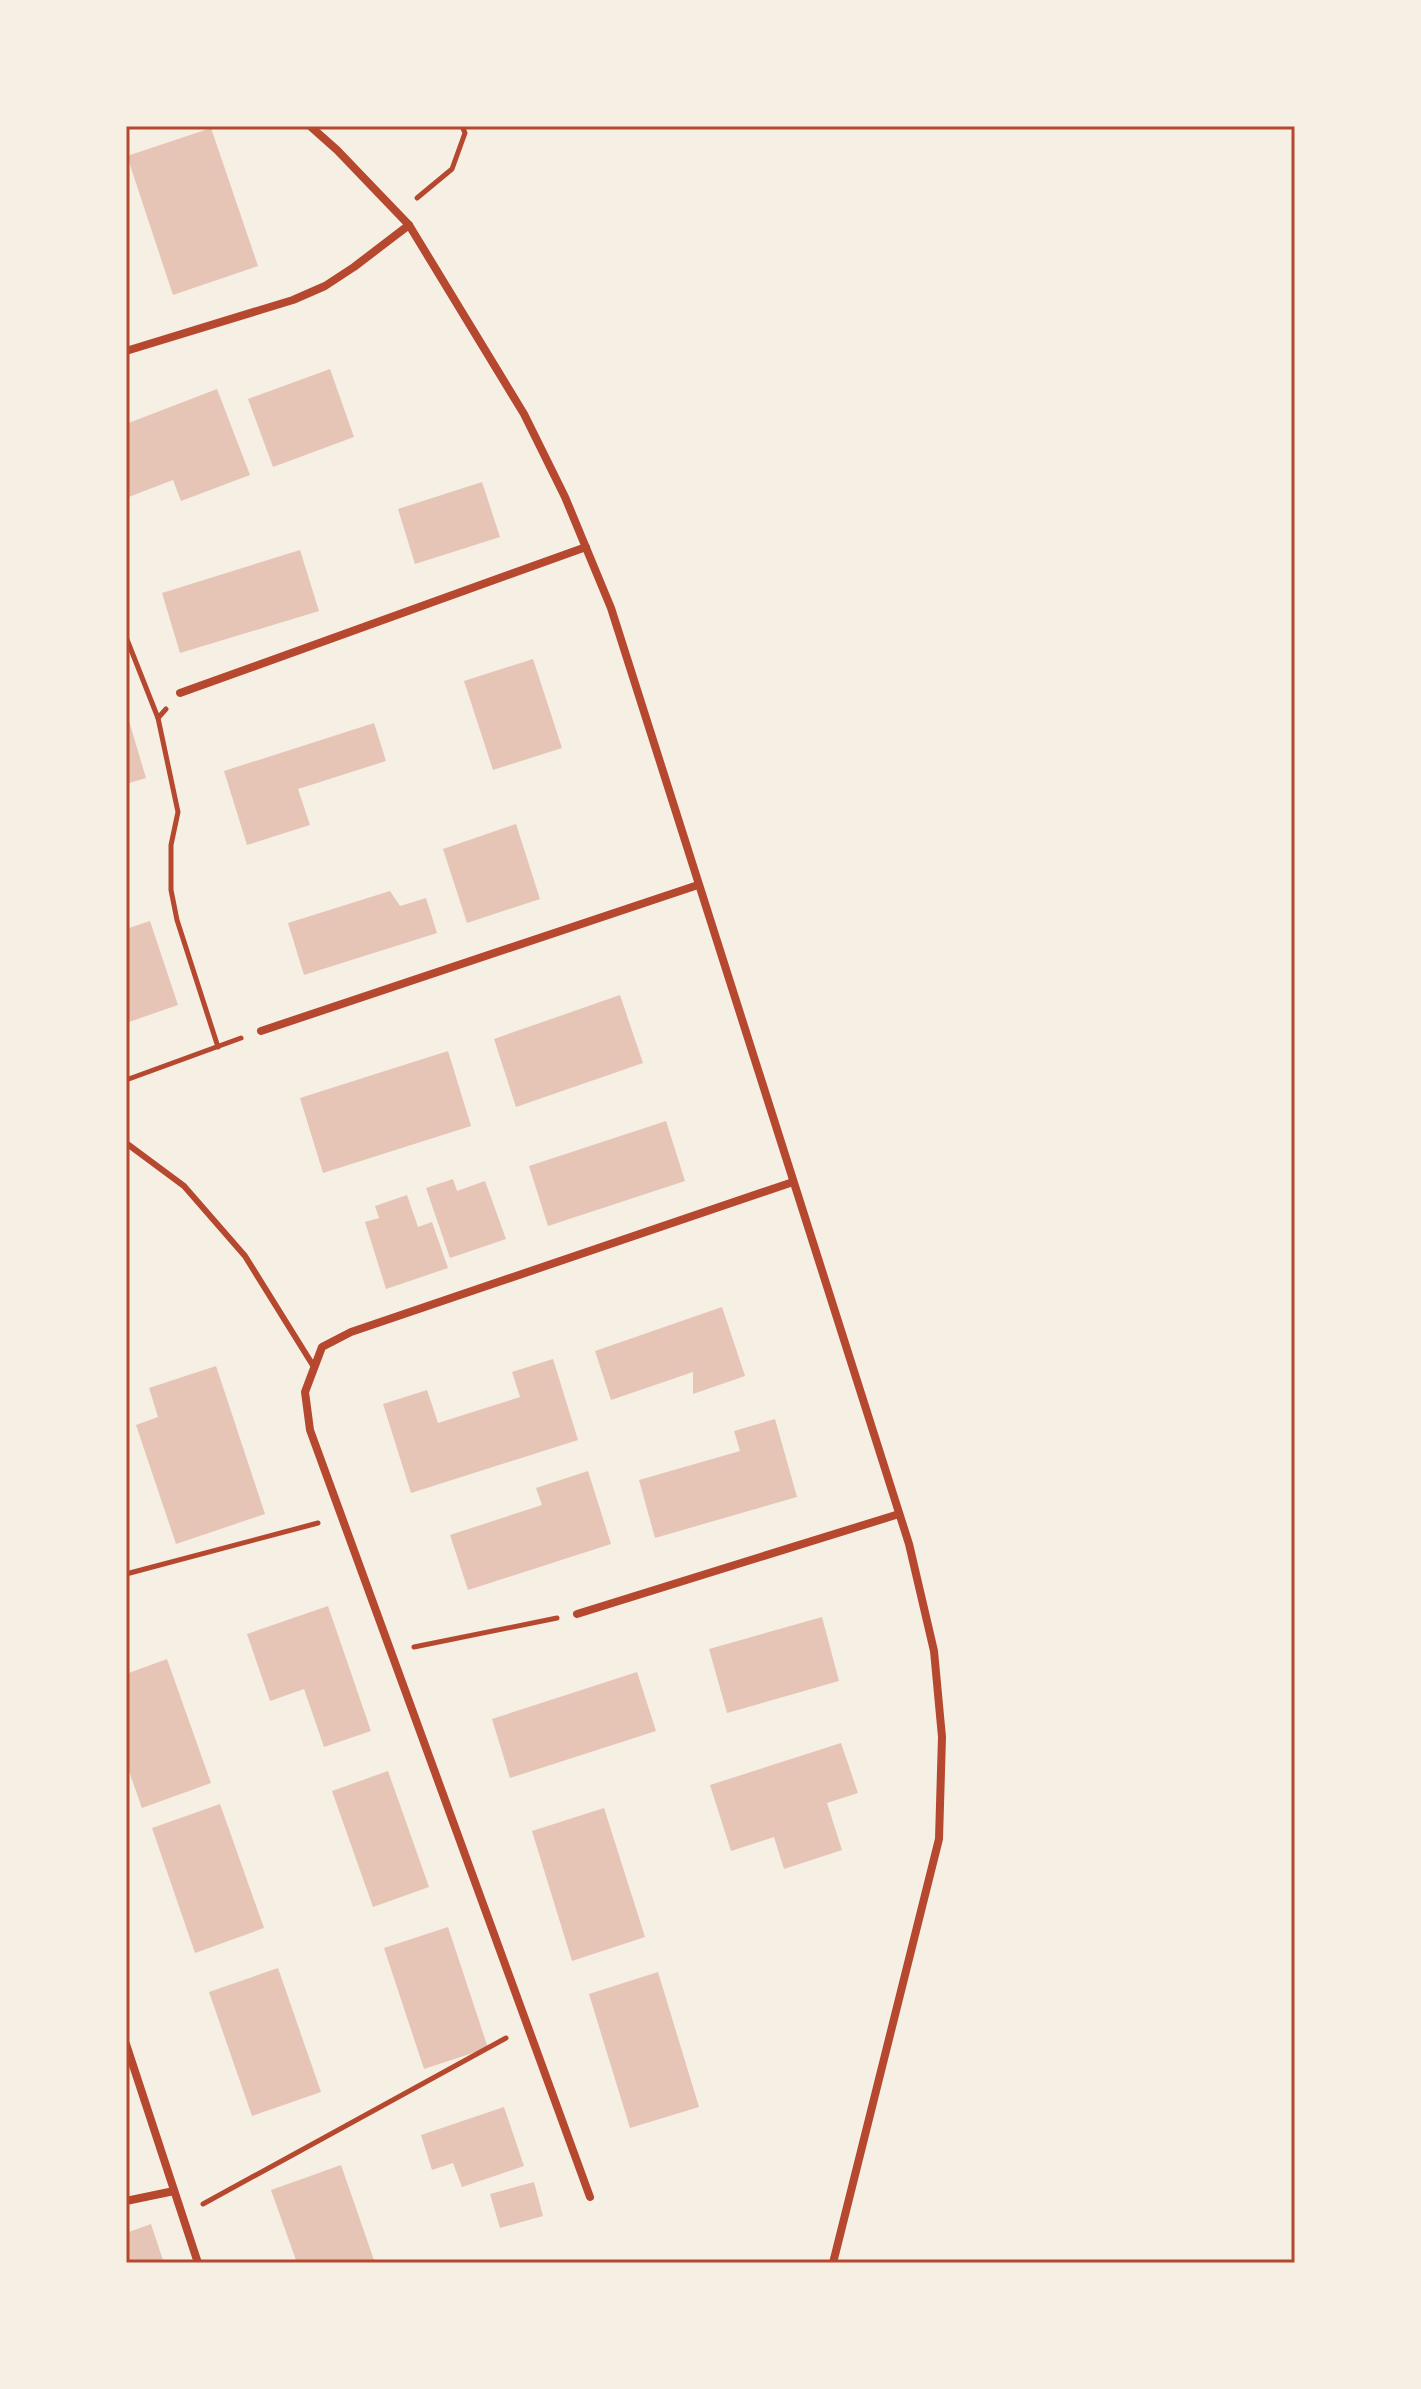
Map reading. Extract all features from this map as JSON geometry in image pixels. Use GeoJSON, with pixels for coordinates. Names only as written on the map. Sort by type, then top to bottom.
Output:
{"type":"FeatureCollection","features":[{"type":"Feature","properties":{"kind":"street"},"geometry":{"type":"LineString","coordinates":[[310,126],[409,225],[524,414],[611,608],[899,1514],[934,1651],[942,1737],[939,1839],[833,2263]]}},
{"type":"Feature","properties":{"kind":"street"},"geometry":{"type":"LineString","coordinates":[[126,351],[293,300],[325,286],[409,225]]}},
{"type":"Feature","properties":{"kind":"street"},"geometry":{"type":"LineString","coordinates":[[180,693],[586,547]]}},
{"type":"Feature","properties":{"kind":"street"},"geometry":{"type":"LineString","coordinates":[[261,1031],[698,885]]}},
{"type":"Feature","properties":{"kind":"street"},"geometry":{"type":"LineString","coordinates":[[590,2197],[310,1430],[305,1392],[322,1347],[351,1332],[793,1182]]}},
{"type":"Feature","properties":{"kind":"street"},"geometry":{"type":"LineString","coordinates":[[577,1614],[899,1514]]}},
{"type":"Feature","properties":{"kind":"street"},"geometry":{"type":"LineString","coordinates":[[126,2044],[198,2263]]}},
{"type":"Feature","properties":{"kind":"street"},"geometry":{"type":"LineString","coordinates":[[126,2201],[174,2191]]}},
{"type":"Feature","properties":{"kind":"lane"},"geometry":{"type":"LineString","coordinates":[[126,1143],[184,1186],[245,1256],[314,1367]]}},
{"type":"Feature","properties":{"kind":"path"},"geometry":{"type":"LineString","coordinates":[[398,214],[452,169],[465,133],[462,126]]}},
{"type":"Feature","properties":{"kind":"path"},"geometry":{"type":"LineString","coordinates":[[126,637],[158,718],[178,812],[171,845],[171,890],[177,920],[218,1047]]}},
{"type":"Feature","properties":{"kind":"path"},"geometry":{"type":"LineString","coordinates":[[158,718],[180,693]]}},
{"type":"Feature","properties":{"kind":"path"},"geometry":{"type":"LineString","coordinates":[[126,1080],[261,1031]]}},
{"type":"Feature","properties":{"kind":"path"},"geometry":{"type":"LineString","coordinates":[[126,1574],[342,1516]]}},
{"type":"Feature","properties":{"kind":"path"},"geometry":{"type":"LineString","coordinates":[[391,1652],[577,1614]]}},
{"type":"Feature","properties":{"kind":"path"},"geometry":{"type":"LineString","coordinates":[[182,2216],[528,2026]]}},
{"type":"Feature","properties":{"kind":"building"},"geometry":{"type":"Polygon","coordinates":[[[211,128],[258,266],[173,295],[127,156],[211,128]]]}},
{"type":"Feature","properties":{"kind":"building"},"geometry":{"type":"Polygon","coordinates":[[[330,369],[354,437],[273,467],[248,399],[330,369]]]}},
{"type":"Feature","properties":{"kind":"building"},"geometry":{"type":"Polygon","coordinates":[[[217,389],[250,475],[181,501],[173,480],[126,498],[126,424],[217,389]]]}},
{"type":"Feature","properties":{"kind":"building"},"geometry":{"type":"Polygon","coordinates":[[[482,482],[500,537],[415,564],[398,509],[482,482]]]}},
{"type":"Feature","properties":{"kind":"building"},"geometry":{"type":"Polygon","coordinates":[[[300,550],[319,611],[180,653],[162,593],[300,550]]]}},
{"type":"Feature","properties":{"kind":"building"},"geometry":{"type":"Polygon","coordinates":[[[533,659],[562,748],[493,770],[464,681],[533,659]]]}},
{"type":"Feature","properties":{"kind":"building"},"geometry":{"type":"Polygon","coordinates":[[[126,711],[146,778],[126,784],[126,711]]]}},
{"type":"Feature","properties":{"kind":"building"},"geometry":{"type":"Polygon","coordinates":[[[374,723],[386,761],[298,789],[310,825],[247,845],[224,771],[374,723]]]}},
{"type":"Feature","properties":{"kind":"building"},"geometry":{"type":"Polygon","coordinates":[[[516,824],[540,899],[467,923],[443,849],[516,824]]]}},
{"type":"Feature","properties":{"kind":"building"},"geometry":{"type":"Polygon","coordinates":[[[390,891],[400,906],[426,898],[437,933],[304,975],[288,923],[390,891]]]}},
{"type":"Feature","properties":{"kind":"building"},"geometry":{"type":"Polygon","coordinates":[[[150,921],[178,1005],[126,1023],[126,929],[150,921]]]}},
{"type":"Feature","properties":{"kind":"building"},"geometry":{"type":"Polygon","coordinates":[[[620,995],[643,1063],[516,1107],[494,1039],[620,995]]]}},
{"type":"Feature","properties":{"kind":"building"},"geometry":{"type":"Polygon","coordinates":[[[448,1051],[471,1126],[323,1173],[300,1098],[448,1051]]]}},
{"type":"Feature","properties":{"kind":"building"},"geometry":{"type":"Polygon","coordinates":[[[666,1121],[685,1181],[548,1226],[529,1166],[666,1121]]]}},
{"type":"Feature","properties":{"kind":"building"},"geometry":{"type":"Polygon","coordinates":[[[453,1179],[457,1191],[485,1181],[506,1239],[450,1258],[426,1188],[453,1179]]]}},
{"type":"Feature","properties":{"kind":"building"},"geometry":{"type":"Polygon","coordinates":[[[407,1195],[418,1227],[432,1222],[448,1268],[386,1289],[365,1222],[379,1218],[375,1206],[407,1195]]]}},
{"type":"Feature","properties":{"kind":"building"},"geometry":{"type":"Polygon","coordinates":[[[722,1307],[745,1376],[693,1394],[693,1372],[611,1400],[595,1351],[722,1307]]]}},
{"type":"Feature","properties":{"kind":"building"},"geometry":{"type":"Polygon","coordinates":[[[553,1359],[578,1440],[411,1493],[383,1404],[427,1390],[438,1423],[520,1397],[512,1372],[553,1359]]]}},
{"type":"Feature","properties":{"kind":"building"},"geometry":{"type":"Polygon","coordinates":[[[216,1366],[265,1514],[176,1544],[136,1425],[158,1417],[149,1388],[216,1366]]]}},
{"type":"Feature","properties":{"kind":"building"},"geometry":{"type":"Polygon","coordinates":[[[775,1419],[797,1497],[655,1538],[639,1480],[740,1451],[734,1431],[775,1419]]]}},
{"type":"Feature","properties":{"kind":"building"},"geometry":{"type":"Polygon","coordinates":[[[588,1471],[611,1544],[468,1590],[450,1535],[542,1505],[536,1488],[588,1471]]]}},
{"type":"Feature","properties":{"kind":"building"},"geometry":{"type":"Polygon","coordinates":[[[328,1606],[371,1731],[324,1747],[304,1689],[270,1701],[247,1634],[328,1606]]]}},
{"type":"Feature","properties":{"kind":"building"},"geometry":{"type":"Polygon","coordinates":[[[822,1617],[839,1681],[727,1713],[709,1649],[822,1617]]]}},
{"type":"Feature","properties":{"kind":"building"},"geometry":{"type":"Polygon","coordinates":[[[167,1659],[211,1783],[142,1808],[126,1763],[126,1674],[167,1659]]]}},
{"type":"Feature","properties":{"kind":"building"},"geometry":{"type":"Polygon","coordinates":[[[637,1672],[656,1731],[510,1778],[492,1719],[637,1672]]]}},
{"type":"Feature","properties":{"kind":"building"},"geometry":{"type":"Polygon","coordinates":[[[841,1743],[858,1793],[827,1803],[842,1850],[784,1869],[774,1837],[731,1851],[710,1785],[841,1743]]]}},
{"type":"Feature","properties":{"kind":"building"},"geometry":{"type":"Polygon","coordinates":[[[388,1771],[429,1887],[373,1907],[332,1791],[388,1771]]]}},
{"type":"Feature","properties":{"kind":"building"},"geometry":{"type":"Polygon","coordinates":[[[220,1804],[264,1928],[195,1953],[152,1828],[220,1804]]]}},
{"type":"Feature","properties":{"kind":"building"},"geometry":{"type":"Polygon","coordinates":[[[604,1808],[645,1937],[572,1961],[532,1831],[604,1808]]]}},
{"type":"Feature","properties":{"kind":"building"},"geometry":{"type":"Polygon","coordinates":[[[448,1927],[488,2048],[424,2069],[384,1948],[448,1927]]]}},
{"type":"Feature","properties":{"kind":"building"},"geometry":{"type":"Polygon","coordinates":[[[278,1968],[321,2092],[252,2116],[209,1992],[278,1968]]]}},
{"type":"Feature","properties":{"kind":"building"},"geometry":{"type":"Polygon","coordinates":[[[658,1972],[699,2107],[630,2128],[589,1994],[658,1972]]]}},
{"type":"Feature","properties":{"kind":"building"},"geometry":{"type":"Polygon","coordinates":[[[504,2107],[524,2166],[462,2187],[453,2163],[432,2170],[421,2135],[504,2107]]]}},
{"type":"Feature","properties":{"kind":"building"},"geometry":{"type":"Polygon","coordinates":[[[341,2165],[375,2263],[297,2263],[271,2190],[341,2165]]]}},
{"type":"Feature","properties":{"kind":"building"},"geometry":{"type":"Polygon","coordinates":[[[534,2182],[543,2216],[500,2228],[490,2194],[534,2182]]]}},
{"type":"Feature","properties":{"kind":"building"},"geometry":{"type":"Polygon","coordinates":[[[151,2224],[164,2263],[126,2263],[126,2233],[151,2224]]]}}]}
